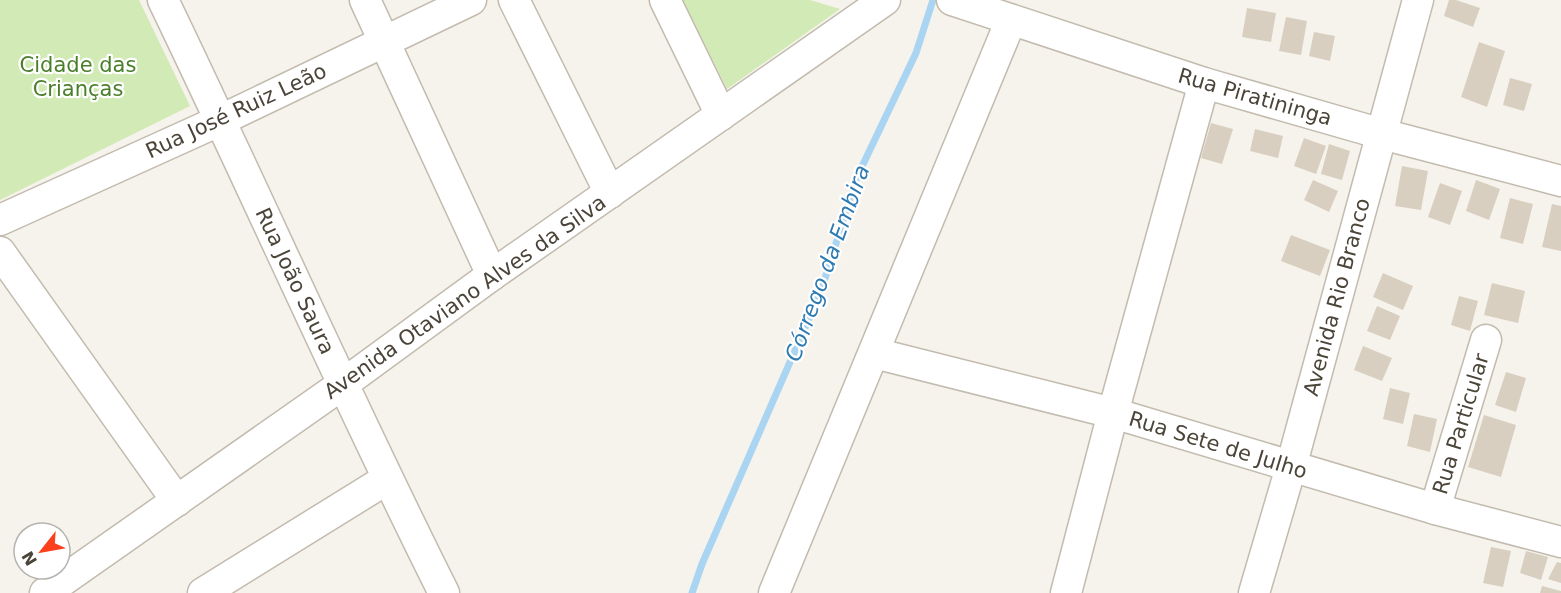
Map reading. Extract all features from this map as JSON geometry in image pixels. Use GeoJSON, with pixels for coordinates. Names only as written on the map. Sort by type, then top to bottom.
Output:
{"type":"FeatureCollection","features":[{"type":"Feature","properties":{"kind":"street","name":"Rua João Saura"},"geometry":{"type":"LineString","coordinates":[[163,0],[387,479],[444,593]]}},
{"type":"Feature","properties":{"kind":"street"},"geometry":{"type":"LineString","coordinates":[[365,0],[492,275]]}},
{"type":"Feature","properties":{"kind":"street","name":"Rua José Ruiz Leão"},"geometry":{"type":"LineString","coordinates":[[0,220],[221,120],[471,0]]}},
{"type":"Feature","properties":{"kind":"street"},"geometry":{"type":"LineString","coordinates":[[514,0],[610,193]]}},
{"type":"Feature","properties":{"kind":"street"},"geometry":{"type":"LineString","coordinates":[[665,0],[721,115]]}},
{"type":"Feature","properties":{"kind":"street","name":"Avenida Otaviano Alves da Silva"},"geometry":{"type":"LineString","coordinates":[[45,593],[343,384],[492,275],[885,0]]}},
{"type":"Feature","properties":{"kind":"street","name":"Rua Piratininga"},"geometry":{"type":"LineString","coordinates":[[952,0],[1204,83],[1382,134],[1561,181]]}},
{"type":"Feature","properties":{"kind":"street","name":"Avenida Rio Branco"},"geometry":{"type":"LineString","coordinates":[[1254,593],[1291,467],[1418,0]]}},
{"type":"Feature","properties":{"kind":"street"},"geometry":{"type":"LineString","coordinates":[[774,593],[1011,20]]}},
{"type":"Feature","properties":{"kind":"street"},"geometry":{"type":"LineString","coordinates":[[1066,593],[1204,83]]}},
{"type":"Feature","properties":{"kind":"street"},"geometry":{"type":"LineString","coordinates":[[0,252],[177,501]]}},
{"type":"Feature","properties":{"kind":"street","name":"Rua Particular"},"geometry":{"type":"LineString","coordinates":[[1435,509],[1486,340]]}},
{"type":"Feature","properties":{"kind":"street","name":"Rua Sete de Julho"},"geometry":{"type":"LineString","coordinates":[[873,353],[1113,413],[1435,509],[1561,542]]}},
{"type":"Feature","properties":{"kind":"street"},"geometry":{"type":"LineString","coordinates":[[203,593],[387,479]]}},
{"type":"Feature","properties":{"kind":"green space","name":"Cidade das Crianças"},"geometry":{"type":"Polygon","coordinates":[[[0,0],[139,0],[190,106],[0,200],[0,0]]]}},
{"type":"Feature","properties":{"kind":"green space"},"geometry":{"type":"Polygon","coordinates":[[[683,0],[810,0],[840,9],[727,89],[683,0]]]}},
{"type":"Feature","properties":{"kind":"building"},"geometry":{"type":"Polygon","coordinates":[[[1449,0],[1480,8],[1473,27],[1444,16],[1449,0]]]}},
{"type":"Feature","properties":{"kind":"building"},"geometry":{"type":"Polygon","coordinates":[[[1247,8],[1276,13],[1271,42],[1242,37],[1247,8]]]}},
{"type":"Feature","properties":{"kind":"building"},"geometry":{"type":"Polygon","coordinates":[[[1286,17],[1307,21],[1301,55],[1279,51],[1286,17]]]}},
{"type":"Feature","properties":{"kind":"building"},"geometry":{"type":"Polygon","coordinates":[[[1314,32],[1335,36],[1330,61],[1309,56],[1314,32]]]}},
{"type":"Feature","properties":{"kind":"building"},"geometry":{"type":"Polygon","coordinates":[[[1479,42],[1505,51],[1487,107],[1461,97],[1479,42]]]}},
{"type":"Feature","properties":{"kind":"building"},"geometry":{"type":"Polygon","coordinates":[[[1510,78],[1532,84],[1524,111],[1503,105],[1510,78]]]}},
{"type":"Feature","properties":{"kind":"building"},"geometry":{"type":"Polygon","coordinates":[[[1211,123],[1233,129],[1222,164],[1201,158],[1211,123]]]}},
{"type":"Feature","properties":{"kind":"building"},"geometry":{"type":"Polygon","coordinates":[[[1255,129],[1283,136],[1278,158],[1250,151],[1255,129]]]}},
{"type":"Feature","properties":{"kind":"building"},"geometry":{"type":"Polygon","coordinates":[[[1304,138],[1326,146],[1316,174],[1294,166],[1304,138]]]}},
{"type":"Feature","properties":{"kind":"building"},"geometry":{"type":"Polygon","coordinates":[[[1329,144],[1350,151],[1342,180],[1321,174],[1329,144]]]}},
{"type":"Feature","properties":{"kind":"building"},"geometry":{"type":"Polygon","coordinates":[[[1402,166],[1428,171],[1421,210],[1395,206],[1402,166]]]}},
{"type":"Feature","properties":{"kind":"building"},"geometry":{"type":"Polygon","coordinates":[[[1313,180],[1338,191],[1329,212],[1304,200],[1313,180]]]}},
{"type":"Feature","properties":{"kind":"building"},"geometry":{"type":"Polygon","coordinates":[[[1476,180],[1500,189],[1489,220],[1466,211],[1476,180]]]}},
{"type":"Feature","properties":{"kind":"building"},"geometry":{"type":"Polygon","coordinates":[[[1440,183],[1462,191],[1450,225],[1428,217],[1440,183]]]}},
{"type":"Feature","properties":{"kind":"building"},"geometry":{"type":"Polygon","coordinates":[[[1510,198],[1533,204],[1523,244],[1500,238],[1510,198]]]}},
{"type":"Feature","properties":{"kind":"building"},"geometry":{"type":"Polygon","coordinates":[[[1552,204],[1561,206],[1561,251],[1542,247],[1552,204]]]}},
{"type":"Feature","properties":{"kind":"building"},"geometry":{"type":"Polygon","coordinates":[[[1291,235],[1330,250],[1320,276],[1281,261],[1291,235]]]}},
{"type":"Feature","properties":{"kind":"building"},"geometry":{"type":"Polygon","coordinates":[[[1383,273],[1413,286],[1403,310],[1373,297],[1383,273]]]}},
{"type":"Feature","properties":{"kind":"building"},"geometry":{"type":"Polygon","coordinates":[[[1492,283],[1525,291],[1518,323],[1484,315],[1492,283]]]}},
{"type":"Feature","properties":{"kind":"building"},"geometry":{"type":"Polygon","coordinates":[[[1459,296],[1478,301],[1470,331],[1451,325],[1459,296]]]}},
{"type":"Feature","properties":{"kind":"building"},"geometry":{"type":"Polygon","coordinates":[[[1377,306],[1400,316],[1390,340],[1367,331],[1377,306]]]}},
{"type":"Feature","properties":{"kind":"building"},"geometry":{"type":"Polygon","coordinates":[[[1363,346],[1392,358],[1382,381],[1354,370],[1363,346]]]}},
{"type":"Feature","properties":{"kind":"building"},"geometry":{"type":"Polygon","coordinates":[[[1506,372],[1526,378],[1516,412],[1495,405],[1506,372]]]}},
{"type":"Feature","properties":{"kind":"building"},"geometry":{"type":"Polygon","coordinates":[[[1390,388],[1410,393],[1403,424],[1383,419],[1390,388]]]}},
{"type":"Feature","properties":{"kind":"building"},"geometry":{"type":"Polygon","coordinates":[[[1414,414],[1437,419],[1430,452],[1407,446],[1414,414]]]}},
{"type":"Feature","properties":{"kind":"building"},"geometry":{"type":"Polygon","coordinates":[[[1484,415],[1516,425],[1501,477],[1468,467],[1484,415]]]}},
{"type":"Feature","properties":{"kind":"building"},"geometry":{"type":"Polygon","coordinates":[[[1491,547],[1511,551],[1503,587],[1483,583],[1491,547]]]}},
{"type":"Feature","properties":{"kind":"building"},"geometry":{"type":"Polygon","coordinates":[[[1526,551],[1548,557],[1541,580],[1520,573],[1526,551]]]}},
{"type":"Feature","properties":{"kind":"building"},"geometry":{"type":"Polygon","coordinates":[[[1557,562],[1561,563],[1561,583],[1548,579],[1557,562]]]}},
{"type":"Feature","properties":{"kind":"building"},"geometry":{"type":"Polygon","coordinates":[[[1542,586],[1561,591],[1561,593],[1540,593],[1542,586]]]}},
{"type":"Feature","properties":{"kind":"waterway","name":"Córrego da Embira"},"geometry":{"type":"LineString","coordinates":[[692,593],[702,564],[821,291],[857,177],[916,53],[933,0]]}}]}
